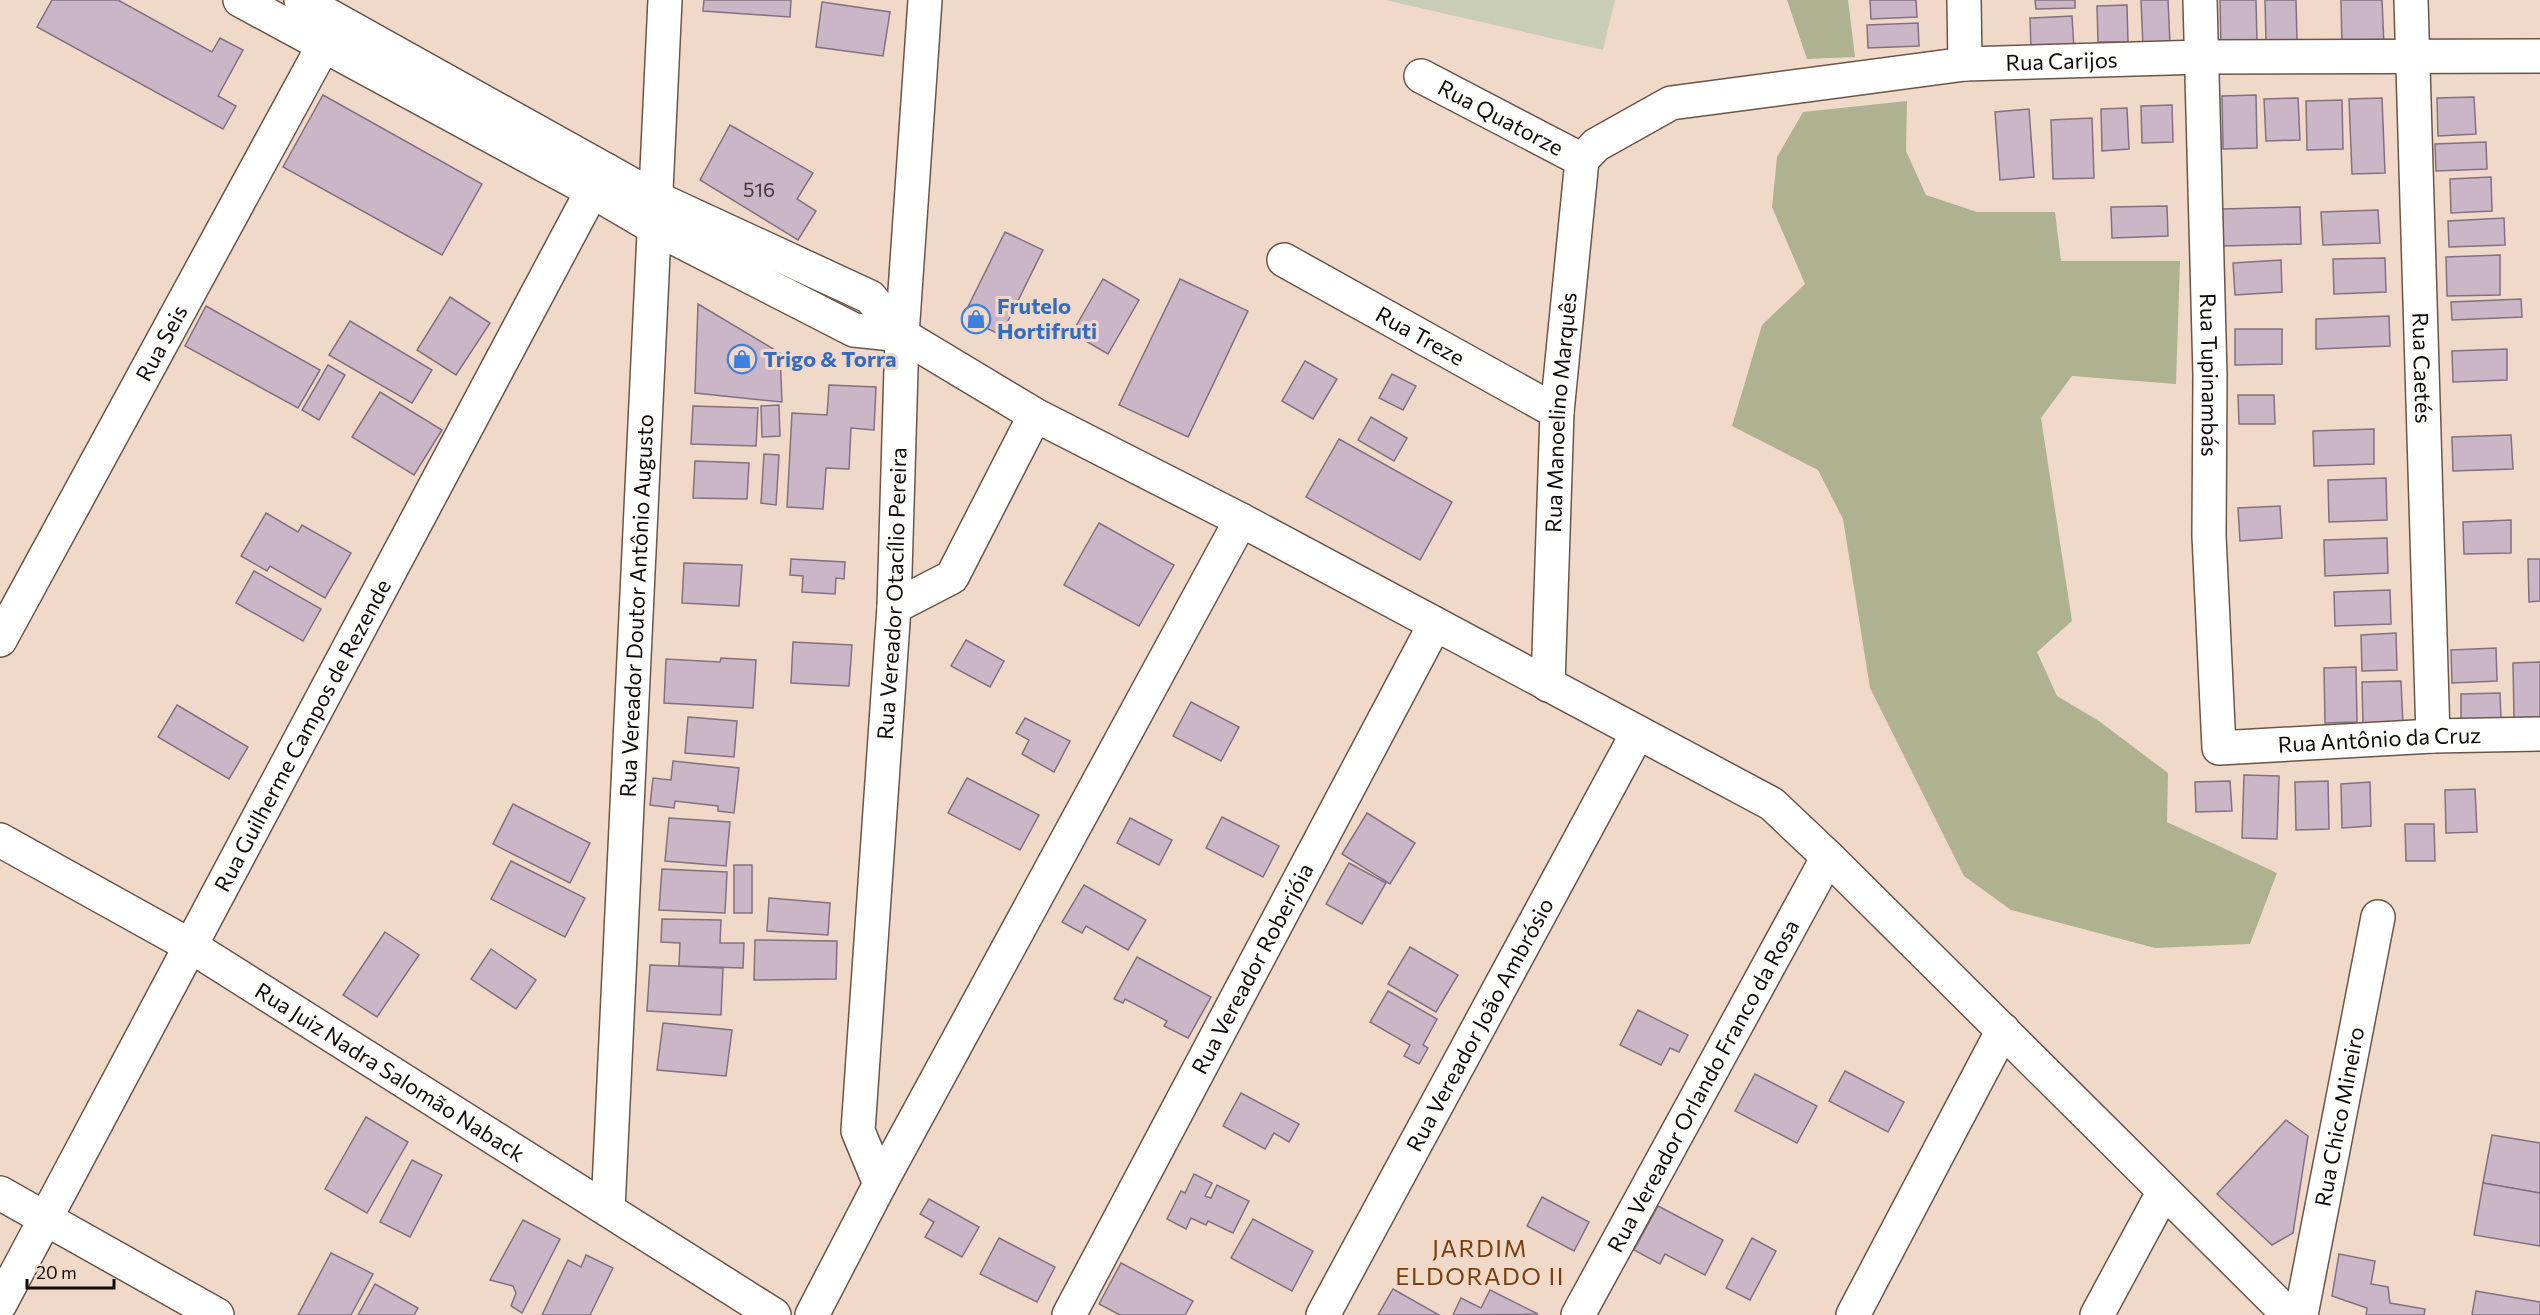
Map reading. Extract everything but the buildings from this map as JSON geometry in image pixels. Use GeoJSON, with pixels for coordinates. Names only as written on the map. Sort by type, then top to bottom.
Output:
{"type":"FeatureCollection","features":[{"type":"Feature","properties":{"kind":"street"},"geometry":{"type":"LineString","coordinates":[[240,0],[330,33],[656,213],[870,297],[902,334],[1035,415],[1241,520],[1637,734],[1772,804],[2289,1315]]}},
{"type":"Feature","properties":{"kind":"street"},"geometry":{"type":"LineString","coordinates":[[302,0],[330,33]]}},
{"type":"Feature","properties":{"kind":"street","name":"Rua Vereador Doutor Antônio Augusto"},"geometry":{"type":"LineString","coordinates":[[608,1209],[656,213],[664,0]]}},
{"type":"Feature","properties":{"kind":"street","name":"Rua Vereador Otacílio Pereira"},"geometry":{"type":"LineString","coordinates":[[880,1184],[858,1131],[894,607],[902,334],[925,0]]}},
{"type":"Feature","properties":{"kind":"street"},"geometry":{"type":"LineString","coordinates":[[1964,0],[1965,64]]}},
{"type":"Feature","properties":{"kind":"street","name":"Rua Tupinambás"},"geometry":{"type":"LineString","coordinates":[[2200,0],[2209,363],[2209,536],[2218,748]]}},
{"type":"Feature","properties":{"kind":"street","name":"Rua Caetés"},"geometry":{"type":"LineString","coordinates":[[2411,0],[2433,736]]}},
{"type":"Feature","properties":{"kind":"street","name":"Rua Seis"},"geometry":{"type":"LineString","coordinates":[[0,640],[330,33]]}},
{"type":"Feature","properties":{"kind":"street","name":"Rua Carijos"},"geometry":{"type":"LineString","coordinates":[[1589,153],[1671,103],[1965,64],[2202,57],[2540,56]]}},
{"type":"Feature","properties":{"kind":"street","name":"Rua Quatorze"},"geometry":{"type":"LineString","coordinates":[[1421,76],[1589,153]]}},
{"type":"Feature","properties":{"kind":"street","name":"Rua Manoelino Marquês"},"geometry":{"type":"LineString","coordinates":[[1548,685],[1557,412],[1589,153]]}},
{"type":"Feature","properties":{"kind":"street","name":"Rua Guilherme Campos de Rezende"},"geometry":{"type":"LineString","coordinates":[[0,1304],[189,945],[599,180]]}},
{"type":"Feature","properties":{"kind":"street","name":"Rua Treze"},"geometry":{"type":"LineString","coordinates":[[1284,260],[1557,412]]}},
{"type":"Feature","properties":{"kind":"street"},"geometry":{"type":"LineString","coordinates":[[894,607],[952,577],[1035,415]]}},
{"type":"Feature","properties":{"kind":"street"},"geometry":{"type":"LineString","coordinates":[[812,1315],[880,1184],[1241,520]]}},
{"type":"Feature","properties":{"kind":"street","name":"Rua Vereador Roberjóia"},"geometry":{"type":"LineString","coordinates":[[1069,1315],[1435,624]]}},
{"type":"Feature","properties":{"kind":"street","name":"Rua Vereador João Ambrósio"},"geometry":{"type":"LineString","coordinates":[[1323,1315],[1637,734]]}},
{"type":"Feature","properties":{"kind":"street","name":"Rua Antônio da Cruz"},"geometry":{"type":"LineString","coordinates":[[2218,748],[2433,736],[2540,734]]}},
{"type":"Feature","properties":{"kind":"street","name":"Rua Juiz Nadra Salomão Naback"},"geometry":{"type":"LineString","coordinates":[[0,840],[189,945],[774,1315]]}},
{"type":"Feature","properties":{"kind":"street","name":"Rua Vereador Orlando Franco da Rosa"},"geometry":{"type":"LineString","coordinates":[[1578,1315],[1828,857]]}},
{"type":"Feature","properties":{"kind":"street","name":"Rua Chico Mineiro"},"geometry":{"type":"LineString","coordinates":[[2301,1315],[2378,917]]}},
{"type":"Feature","properties":{"kind":"street"},"geometry":{"type":"LineString","coordinates":[[1853,1315],[2003,1030]]}},
{"type":"Feature","properties":{"kind":"street"},"geometry":{"type":"LineString","coordinates":[[2097,1315],[2164,1191]]}},
{"type":"Feature","properties":{"kind":"street"},"geometry":{"type":"LineString","coordinates":[[0,1193],[217,1315]]}},
{"type":"Feature","properties":{"kind":"green space"},"geometry":{"type":"Polygon","coordinates":[[[1385,0],[1615,0],[1603,50],[1385,0]]]}},
{"type":"Feature","properties":{"kind":"green space"},"geometry":{"type":"Polygon","coordinates":[[[1787,0],[1848,0],[1855,57],[1807,59],[1787,0]]]}},
{"type":"Feature","properties":{"kind":"green space"},"geometry":{"type":"Polygon","coordinates":[[[1907,101],[1906,151],[1926,195],[1977,212],[2055,212],[2061,261],[2180,261],[2176,384],[2072,376],[2041,418],[2072,621],[2037,652],[2057,696],[2099,721],[2168,773],[2167,822],[2277,873],[2250,944],[2155,948],[2011,910],[1964,876],[1870,688],[1843,519],[1818,470],[1732,426],[1762,325],[1805,284],[1772,207],[1777,157],[1803,112],[1907,101]]]}},
{"type":"Feature","properties":{"kind":"place","name":"Frutelo Hortifruti"},"geometry":{"type":"Point","coordinates":[976,319]}},
{"type":"Feature","properties":{"kind":"place","name":"Trigo & Torra"},"geometry":{"type":"Point","coordinates":[742,359]}},
{"type":"Feature","properties":{"kind":"district","name":"JARDIM ELDORADO II"},"geometry":{"type":"Point","coordinates":[1480,1263]}}]}
